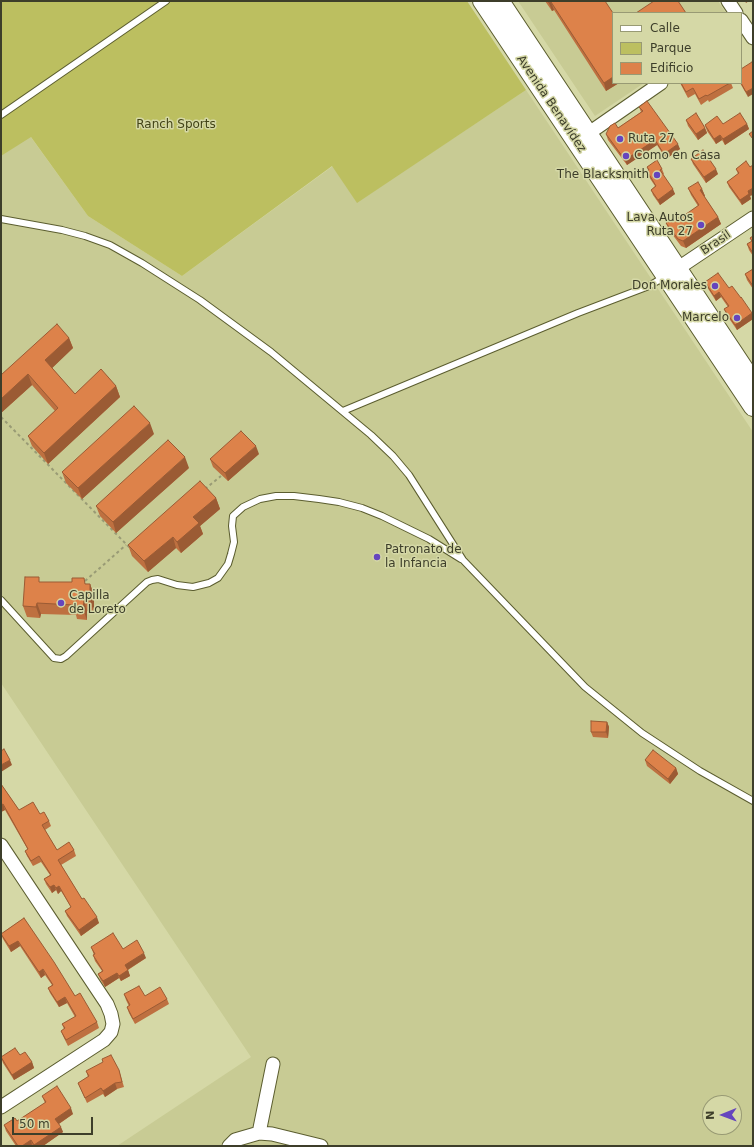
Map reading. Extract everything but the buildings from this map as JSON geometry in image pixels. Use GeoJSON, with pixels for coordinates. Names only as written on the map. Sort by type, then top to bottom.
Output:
{"type":"FeatureCollection","features":[{"type":"Feature","properties":{"kind":"main road","name":"Avenida Benavídez"},"geometry":{"type":"LineString","coordinates":[[482,1],[672,272],[753,382]]}},
{"type":"Feature","properties":{"kind":"main road","name":"Avenida Benavídez"},"geometry":{"type":"LineString","coordinates":[[500,1],[589,133],[753,408]]}},
{"type":"Feature","properties":{"kind":"street"},"geometry":{"type":"LineString","coordinates":[[728,1],[735,12]]}},
{"type":"Feature","properties":{"kind":"street"},"geometry":{"type":"LineString","coordinates":[[745,23],[753,38]]}},
{"type":"Feature","properties":{"kind":"street"},"geometry":{"type":"LineString","coordinates":[[589,133],[659,84]]}},
{"type":"Feature","properties":{"kind":"street","name":"Brasil"},"geometry":{"type":"LineString","coordinates":[[672,272],[753,218]]}},
{"type":"Feature","properties":{"kind":"street"},"geometry":{"type":"LineString","coordinates":[[1,845],[107,1004],[113,1024],[111,1032],[104,1040],[1,1107]]}},
{"type":"Feature","properties":{"kind":"street"},"geometry":{"type":"LineString","coordinates":[[259,1133],[273,1064]]}},
{"type":"Feature","properties":{"kind":"street"},"geometry":{"type":"LineString","coordinates":[[229,1146],[235,1140],[259,1133],[272,1134],[321,1146]]}},
{"type":"Feature","properties":{"kind":"lane"},"geometry":{"type":"LineString","coordinates":[[1,115],[166,1]]}},
{"type":"Feature","properties":{"kind":"lane"},"geometry":{"type":"LineString","coordinates":[[1,219],[85,236],[110,245],[142,263],[200,300],[271,352],[372,435],[393,456],[409,475],[463,560],[585,687],[642,733],[700,772],[753,801]]}},
{"type":"Feature","properties":{"kind":"lane"},"geometry":{"type":"LineString","coordinates":[[343,411],[578,313],[649,286],[672,272]]}},
{"type":"Feature","properties":{"kind":"lane"},"geometry":{"type":"LineString","coordinates":[[1,600],[54,658],[61,659],[148,582],[158,579],[177,585],[192,587],[208,583],[218,578],[228,564],[234,542],[232,526],[233,516],[243,506],[260,499],[276,496],[294,496],[319,499],[362,508],[429,539],[463,560]]}},
{"type":"Feature","properties":{"kind":"path"},"geometry":{"type":"LineString","coordinates":[[1,417],[134,552]]}},
{"type":"Feature","properties":{"kind":"path"},"geometry":{"type":"LineString","coordinates":[[204,491],[221,476]]}},
{"type":"Feature","properties":{"kind":"path"},"geometry":{"type":"LineString","coordinates":[[81,584],[126,545]]}},
{"type":"Feature","properties":{"kind":"shaded area"},"geometry":{"type":"Polygon","coordinates":[[[518,1],[718,1],[725,12],[612,12],[612,84],[643,84],[595,116],[518,1]]]}},
{"type":"Feature","properties":{"kind":"shaded area","name":"Patronato de la Infancia"},"geometry":{"type":"Polygon","coordinates":[[[526,90],[753,432],[753,1146],[117,1146],[251,1057],[1,683],[1,156],[30,136],[88,216],[182,276],[333,166],[357,202],[526,90]]]}},
{"type":"Feature","properties":{"kind":"green space","name":"Ranch Sports"},"geometry":{"type":"Polygon","coordinates":[[[1,1],[467,1],[526,90],[357,203],[332,166],[182,276],[88,216],[31,137],[1,156],[1,1]]]}},
{"type":"Feature","properties":{"kind":"place","name":"Ruta 27"},"geometry":{"type":"Point","coordinates":[620,139]}},
{"type":"Feature","properties":{"kind":"place","name":"Como en Casa"},"geometry":{"type":"Point","coordinates":[626,156]}},
{"type":"Feature","properties":{"kind":"place","name":"The Blacksmith"},"geometry":{"type":"Point","coordinates":[657,175]}},
{"type":"Feature","properties":{"kind":"place","name":"Lava Autos Ruta 27"},"geometry":{"type":"Point","coordinates":[701,225]}},
{"type":"Feature","properties":{"kind":"place","name":"Don Morales"},"geometry":{"type":"Point","coordinates":[715,286]}},
{"type":"Feature","properties":{"kind":"place","name":"Marcelo"},"geometry":{"type":"Point","coordinates":[737,318]}},
{"type":"Feature","properties":{"kind":"place","name":"Patronato de la Infancia"},"geometry":{"type":"Point","coordinates":[377,557]}},
{"type":"Feature","properties":{"kind":"place","name":"Capilla de Loreto"},"geometry":{"type":"Point","coordinates":[61,603]}}]}
